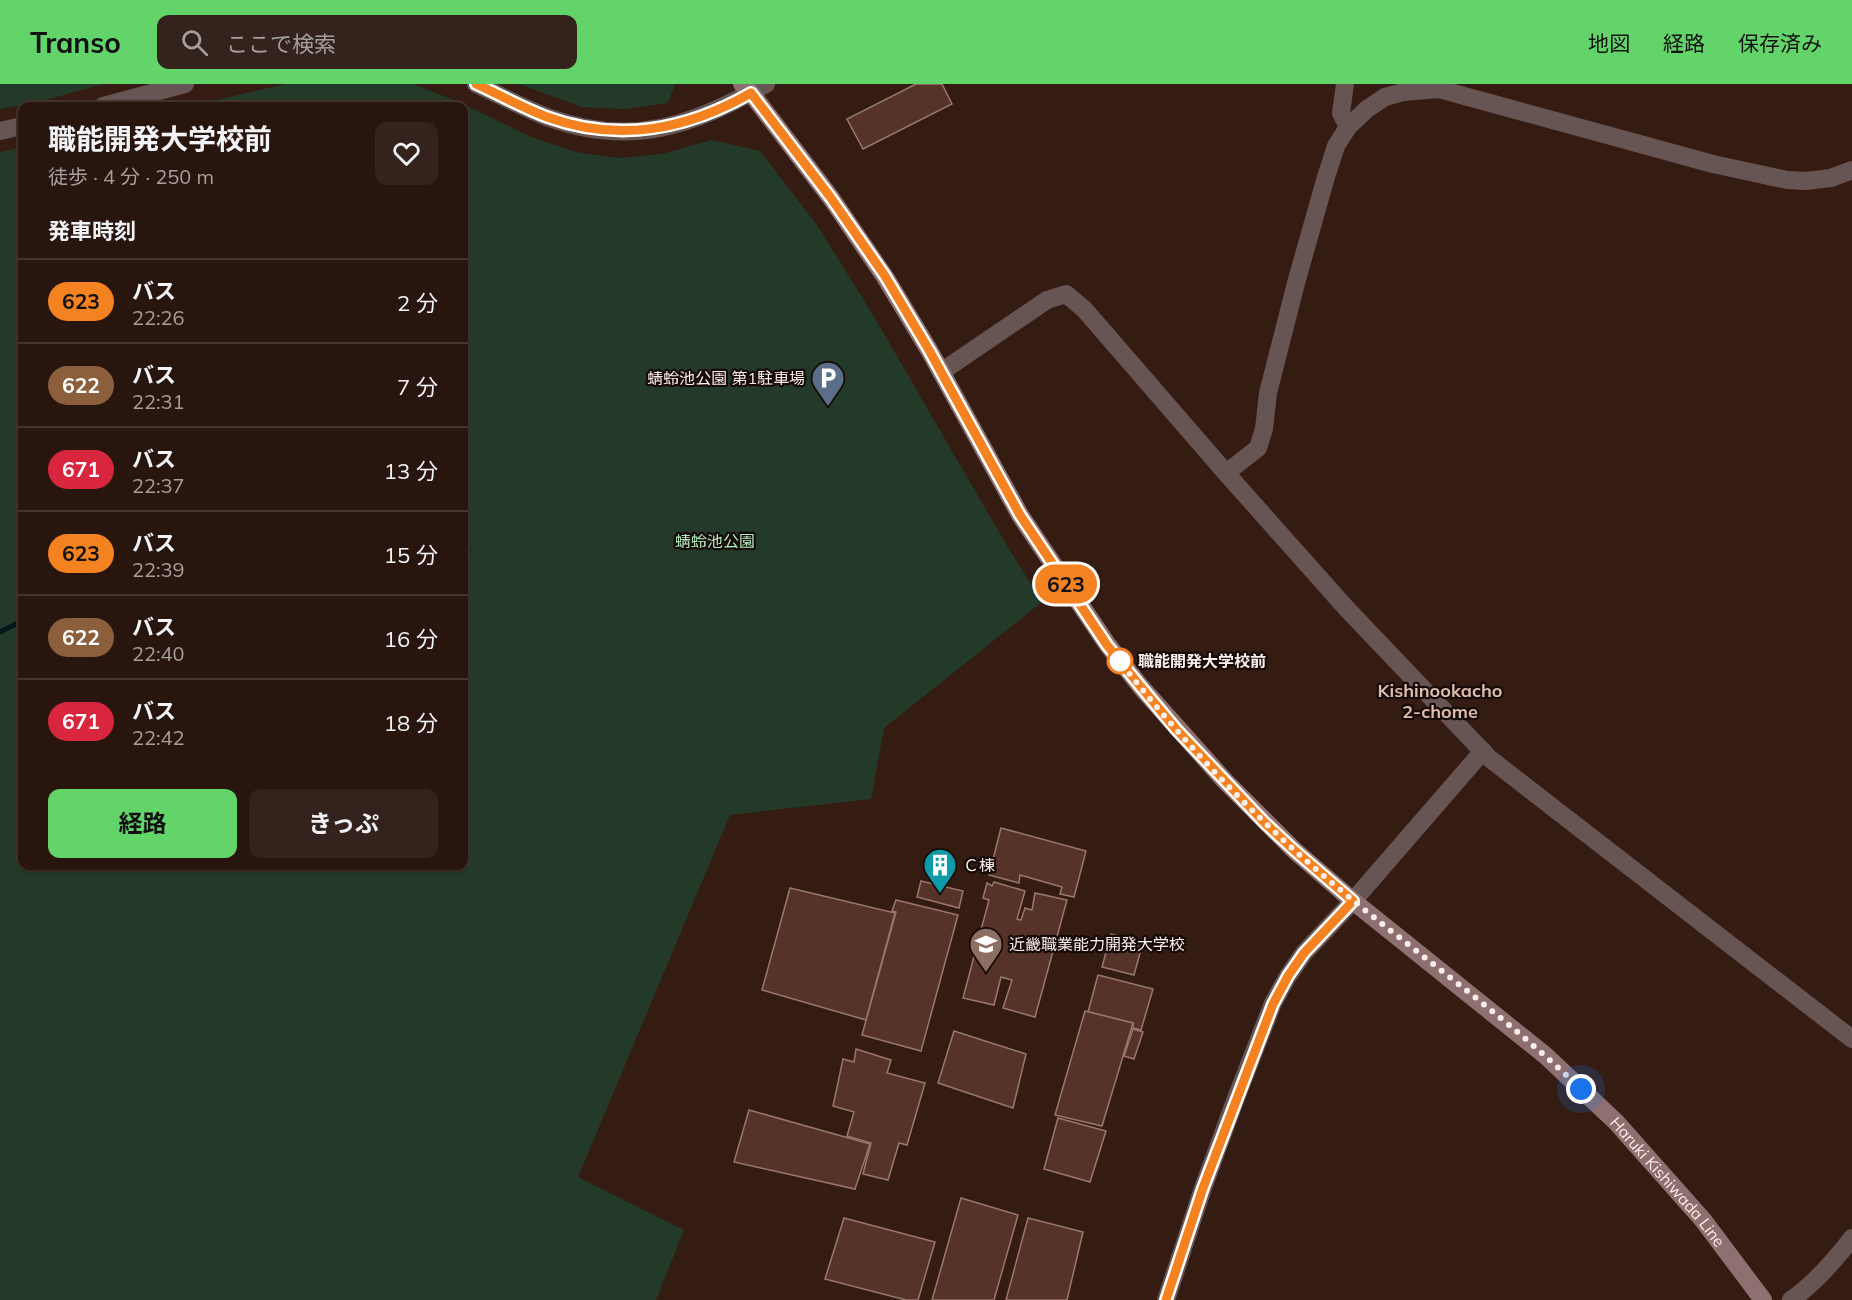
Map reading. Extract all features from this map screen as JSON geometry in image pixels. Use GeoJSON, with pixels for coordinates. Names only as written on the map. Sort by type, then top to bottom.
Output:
{"type":"FeatureCollection","features":[{"type":"Feature","properties":{"kind":"main road","name":"Haruki Kishiwada Line"},"geometry":{"type":"LineString","coordinates":[[753,87],[885,276],[1020,515],[1107,645],[1141,687],[1176,729],[1265,823],[1294,850],[1353,901],[1546,1056],[1616,1122],[1703,1220],[1763,1300]]}},
{"type":"Feature","properties":{"kind":"street"},"geometry":{"type":"LineString","coordinates":[[118,102],[185,84]]}},
{"type":"Feature","properties":{"kind":"street"},"geometry":{"type":"LineString","coordinates":[[476,84],[550,118],[581,127],[614,132],[649,130],[679,124],[730,104],[753,87]]}},
{"type":"Feature","properties":{"kind":"street"},"geometry":{"type":"LineString","coordinates":[[1345,84],[1341,113],[1348,127]]}},
{"type":"Feature","properties":{"kind":"street"},"geometry":{"type":"LineString","coordinates":[[1226,473],[1258,448],[1264,429],[1271,382],[1336,146],[1348,127],[1366,109],[1385,97],[1403,92],[1439,89],[1713,164],[1787,180],[1806,181],[1831,178],[1852,170]]}},
{"type":"Feature","properties":{"kind":"street"},"geometry":{"type":"LineString","coordinates":[[0,131],[18,127]]}},
{"type":"Feature","properties":{"kind":"street"},"geometry":{"type":"LineString","coordinates":[[941,372],[1047,300],[1066,294],[1084,309],[1347,609],[1489,758],[1852,1039]]}},
{"type":"Feature","properties":{"kind":"street"},"geometry":{"type":"LineString","coordinates":[[1167,1300],[1203,1188],[1273,1004],[1288,976],[1304,953],[1353,901],[1483,751]]}},
{"type":"Feature","properties":{"kind":"street"},"geometry":{"type":"LineString","coordinates":[[1791,1300],[1809,1285],[1852,1238]]}},
{"type":"Feature","properties":{"kind":"green space"},"geometry":{"type":"Polygon","coordinates":[[[0,84],[103,84],[42,101],[18,102],[18,106],[0,109],[0,84]]]}},
{"type":"Feature","properties":{"kind":"green space","name":"蜻蛉池公園"},"geometry":{"type":"Polygon","coordinates":[[[285,84],[413,84],[459,102],[208,102],[285,84]]]}},
{"type":"Feature","properties":{"kind":"green space"},"geometry":{"type":"Polygon","coordinates":[[[519,84],[675,84],[668,103],[625,109],[582,107],[519,84]]]}},
{"type":"Feature","properties":{"kind":"green space","name":"蜻蛉池公園"},"geometry":{"type":"Polygon","coordinates":[[[468,106],[531,137],[576,152],[618,158],[662,154],[711,140],[760,151],[817,225],[876,320],[1042,602],[884,728],[871,799],[730,815],[578,1177],[684,1230],[656,1300],[0,1300],[0,152],[18,148],[18,870],[468,870],[468,106]]]}},
{"type":"Feature","properties":{"kind":"building"},"geometry":{"type":"Polygon","coordinates":[[[916,84],[942,84],[952,104],[863,149],[847,119],[916,84]]]}},
{"type":"Feature","properties":{"kind":"building"},"geometry":{"type":"Polygon","coordinates":[[[1001,828],[1086,851],[1074,897],[1060,894],[1062,887],[1020,875],[1019,883],[989,875],[1001,828]]]}},
{"type":"Feature","properties":{"kind":"building","name":"Ｃ棟"},"geometry":{"type":"Polygon","coordinates":[[[921,881],[963,891],[959,908],[917,897],[921,881]]]}},
{"type":"Feature","properties":{"kind":"building"},"geometry":{"type":"Polygon","coordinates":[[[994,882],[1025,891],[1017,919],[1021,920],[1025,908],[1032,910],[1035,893],[1067,900],[1035,1017],[1003,1008],[1012,980],[1001,977],[994,1005],[963,998],[989,900],[983,898],[987,883],[992,886],[994,882]]]}},
{"type":"Feature","properties":{"kind":"building"},"geometry":{"type":"Polygon","coordinates":[[[790,888],[895,913],[866,1020],[762,990],[790,888]]]}},
{"type":"Feature","properties":{"kind":"building"},"geometry":{"type":"Polygon","coordinates":[[[896,900],[958,915],[921,1051],[862,1035],[896,912],[892,911],[896,900]]]}},
{"type":"Feature","properties":{"kind":"building"},"geometry":{"type":"Polygon","coordinates":[[[1111,934],[1143,942],[1134,975],[1102,967],[1111,934]]]}},
{"type":"Feature","properties":{"kind":"building"},"geometry":{"type":"Polygon","coordinates":[[[1098,975],[1153,989],[1141,1030],[1133,1028],[1133,1023],[1088,1012],[1098,975]]]}},
{"type":"Feature","properties":{"kind":"building"},"geometry":{"type":"Polygon","coordinates":[[[1085,1011],[1133,1023],[1102,1126],[1055,1115],[1085,1011]]]}},
{"type":"Feature","properties":{"kind":"building"},"geometry":{"type":"Polygon","coordinates":[[[1133,1029],[1143,1032],[1134,1059],[1124,1056],[1133,1029]]]}},
{"type":"Feature","properties":{"kind":"building"},"geometry":{"type":"Polygon","coordinates":[[[954,1031],[1026,1054],[1013,1108],[938,1083],[954,1031]]]}},
{"type":"Feature","properties":{"kind":"building"},"geometry":{"type":"Polygon","coordinates":[[[856,1049],[891,1060],[887,1073],[925,1083],[907,1145],[899,1143],[888,1180],[863,1174],[871,1143],[847,1136],[854,1112],[833,1106],[843,1059],[854,1062],[856,1049]]]}},
{"type":"Feature","properties":{"kind":"building"},"geometry":{"type":"Polygon","coordinates":[[[749,1110],[870,1144],[855,1189],[734,1162],[749,1110]]]}},
{"type":"Feature","properties":{"kind":"building"},"geometry":{"type":"Polygon","coordinates":[[[1058,1118],[1106,1131],[1090,1182],[1044,1169],[1058,1118]]]}},
{"type":"Feature","properties":{"kind":"building"},"geometry":{"type":"Polygon","coordinates":[[[961,1198],[1018,1215],[994,1300],[932,1300],[961,1198]]]}},
{"type":"Feature","properties":{"kind":"building"},"geometry":{"type":"Polygon","coordinates":[[[844,1218],[935,1242],[918,1300],[906,1300],[825,1279],[844,1218]]]}},
{"type":"Feature","properties":{"kind":"building"},"geometry":{"type":"Polygon","coordinates":[[[1028,1218],[1083,1232],[1067,1300],[1006,1300],[1028,1218]]]}},
{"type":"Feature","properties":{"kind":"waterway"},"geometry":{"type":"LineString","coordinates":[[0,632],[18,623]]}},
{"type":"Feature","properties":{"kind":"bus line","name":"623"},"geometry":{"type":"LineString","coordinates":[[476,84],[550,118],[581,127],[614,132],[649,130],[679,124],[706,115],[751,93],[831,198],[885,276],[929,350],[1020,515],[1107,645],[1176,729],[1265,823],[1353,901],[1304,953],[1273,1004],[1203,1188],[1166,1300]]}},
{"type":"Feature","properties":{"kind":"place","name":"蜻蛉池公園 第1駐車場"},"geometry":{"type":"Point","coordinates":[828,407]}},
{"type":"Feature","properties":{"kind":"place","name":"職能開発大学校前"},"geometry":{"type":"Point","coordinates":[1120,661]}},
{"type":"Feature","properties":{"kind":"place","name":"Ｃ棟"},"geometry":{"type":"Point","coordinates":[940,894]}},
{"type":"Feature","properties":{"kind":"place","name":"近畿職業能力開発大学校"},"geometry":{"type":"Point","coordinates":[986,973]}},
{"type":"Feature","properties":{"kind":"district","name":"Kishinookacho 2-chome"},"geometry":{"type":"Point","coordinates":[1440,701]}},
{"type":"Feature","properties":{"kind":"route"},"geometry":{"type":"LineString","coordinates":[[1120,661],[1118,659],[1176,729],[1265,823],[1294,850],[1353,901],[1546,1056],[1581,1089]]}}]}
